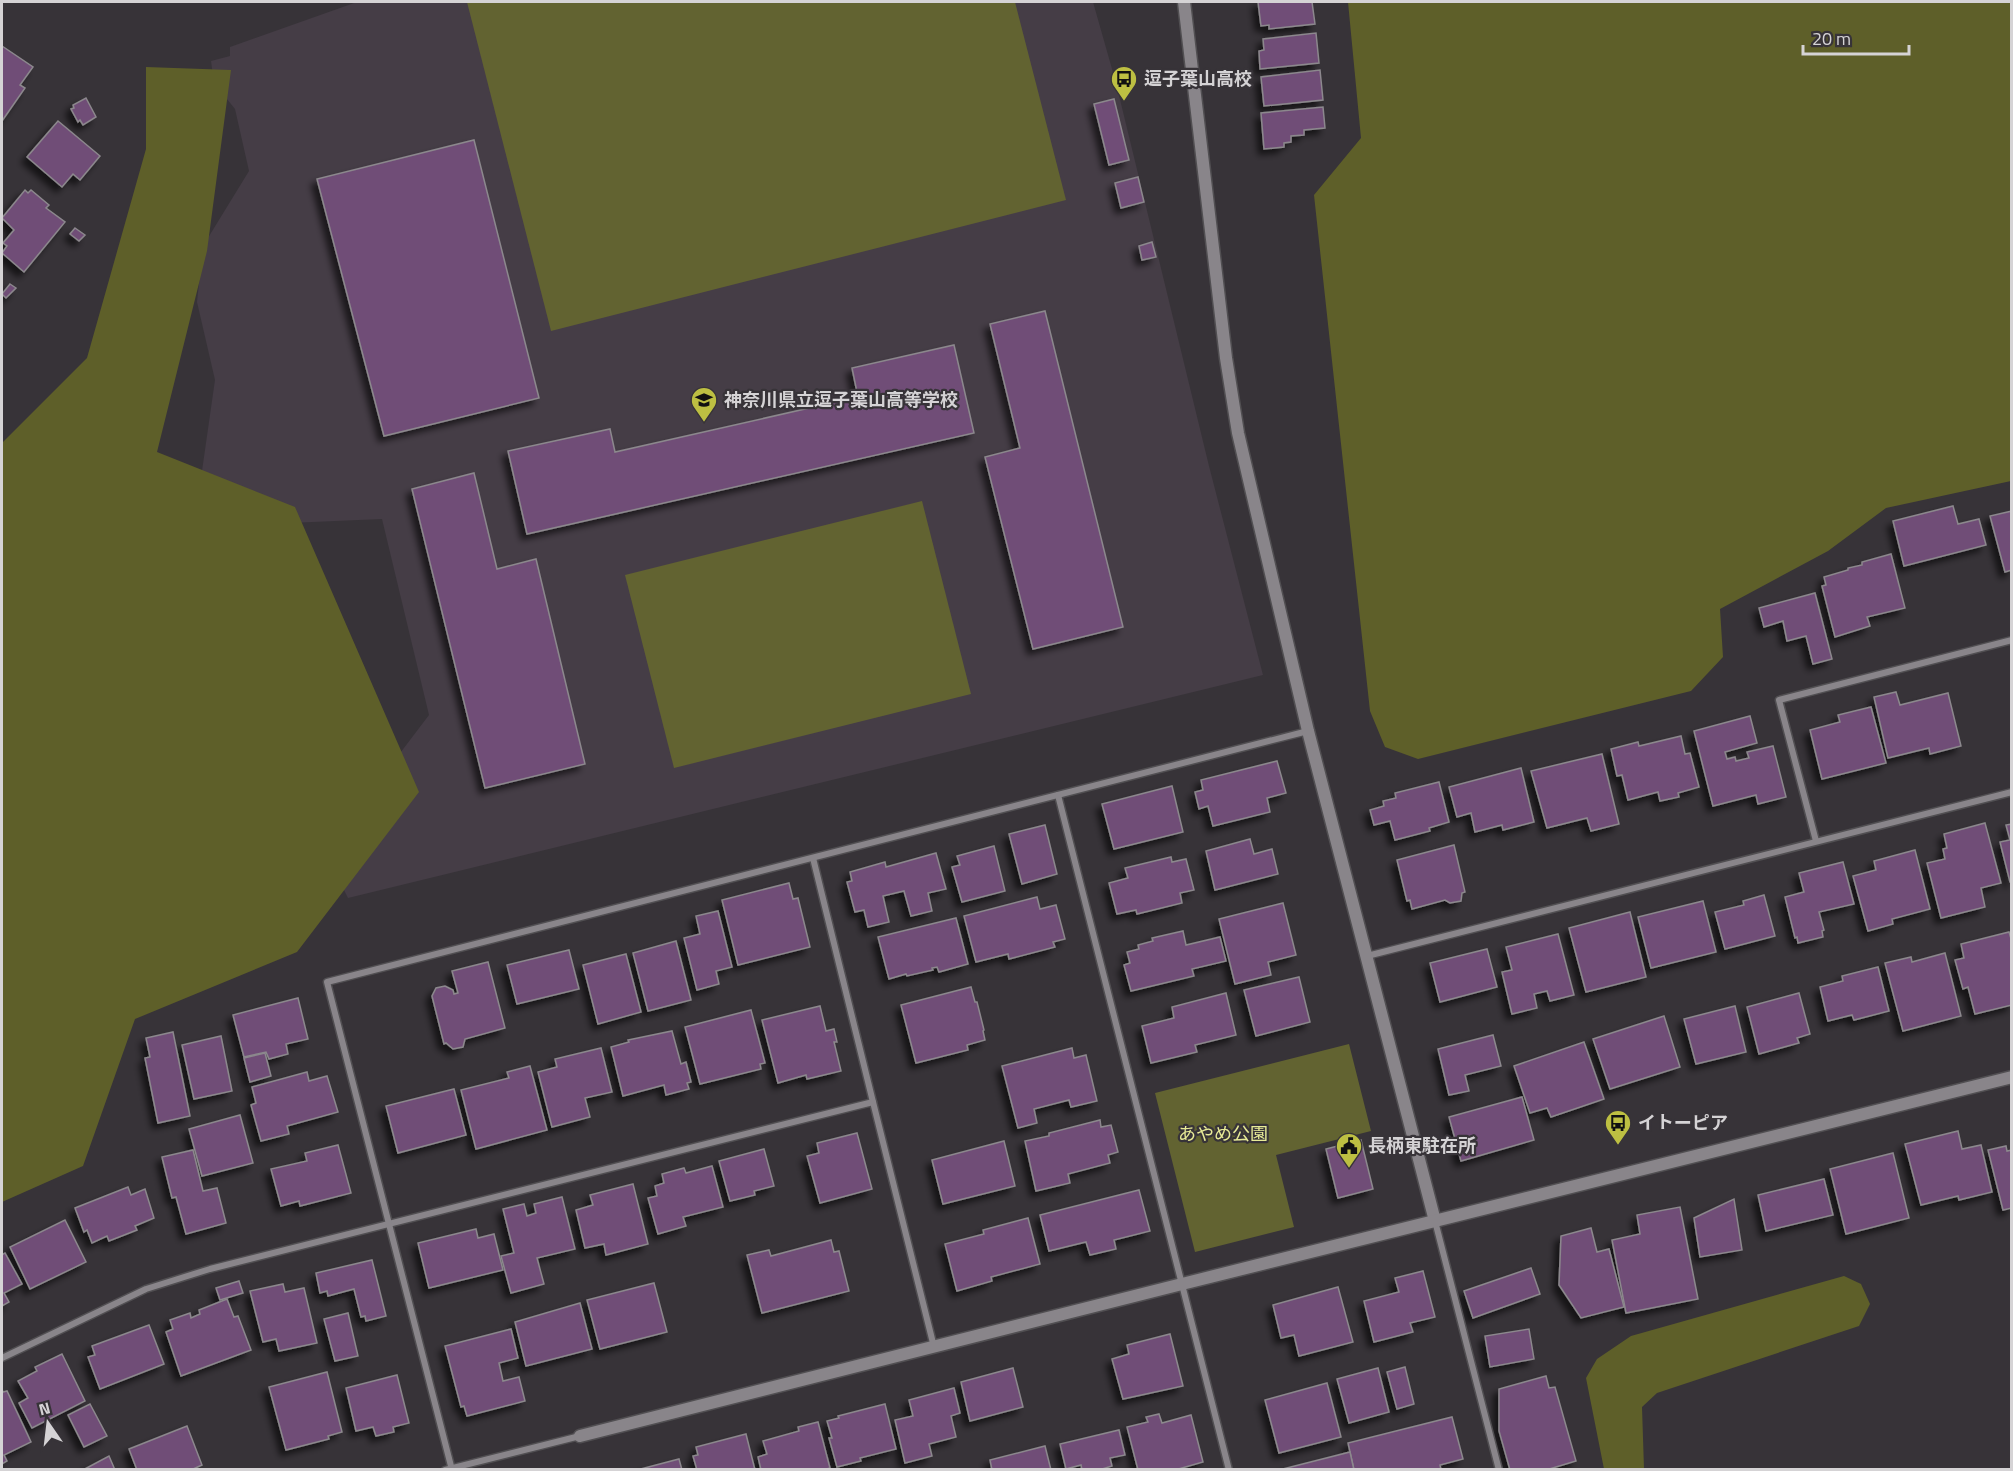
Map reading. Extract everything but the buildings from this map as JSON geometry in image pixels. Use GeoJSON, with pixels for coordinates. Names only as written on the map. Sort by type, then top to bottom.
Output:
{"type":"FeatureCollection","features":[{"type":"Feature","properties":{"kind":"street"},"geometry":{"type":"LineString","coordinates":[[1184,2],[1226,358],[1238,434],[1308,731],[1499,1470]]}},
{"type":"Feature","properties":{"kind":"street"},"geometry":{"type":"LineString","coordinates":[[1816,841],[1779,700],[2012,640]]}},
{"type":"Feature","properties":{"kind":"street"},"geometry":{"type":"LineString","coordinates":[[1308,731],[327,982],[449,1469],[2012,1077]]}},
{"type":"Feature","properties":{"kind":"street"},"geometry":{"type":"LineString","coordinates":[[1367,956],[2012,792]]}},
{"type":"Feature","properties":{"kind":"street"},"geometry":{"type":"LineString","coordinates":[[1058,795],[1229,1470]]}},
{"type":"Feature","properties":{"kind":"street"},"geometry":{"type":"LineString","coordinates":[[813,858],[934,1347]]}},
{"type":"Feature","properties":{"kind":"street"},"geometry":{"type":"LineString","coordinates":[[2,1358],[146,1289],[210,1269],[873,1102]]}},
{"type":"Feature","properties":{"kind":"shaded area","name":"神奈川県立逗子葉山高等学校"},"geometry":{"type":"Polygon","coordinates":[[[357,2],[1093,2],[1116,83],[1209,466],[1263,675],[348,898],[325,852],[429,715],[382,519],[194,527],[215,380],[197,302],[203,246],[249,171],[235,109],[214,83],[211,61],[230,56],[230,47],[357,2]]]}},
{"type":"Feature","properties":{"kind":"shaded area"},"geometry":{"type":"Polygon","coordinates":[[[1348,2],[2011,2],[2011,481],[1886,508],[1828,551],[1720,609],[1723,657],[1691,691],[1418,759],[1385,747],[1370,711],[1314,195],[1361,138],[1348,2]]]}},
{"type":"Feature","properties":{"kind":"shaded area"},"geometry":{"type":"Polygon","coordinates":[[[146,67],[231,70],[207,251],[157,452],[295,507],[419,792],[297,952],[135,1019],[83,1166],[2,1202],[2,443],[87,358],[146,149],[146,67]]]}},
{"type":"Feature","properties":{"kind":"shaded area"},"geometry":{"type":"Polygon","coordinates":[[[1844,1276],[1861,1284],[1870,1304],[1859,1326],[1657,1393],[1642,1407],[1644,1469],[1604,1469],[1586,1378],[1597,1359],[1631,1336],[1844,1276]]]}},
{"type":"Feature","properties":{"kind":"green space"},"geometry":{"type":"Polygon","coordinates":[[[467,2],[1015,2],[1066,200],[551,331],[467,2]]]}},
{"type":"Feature","properties":{"kind":"green space"},"geometry":{"type":"Polygon","coordinates":[[[922,501],[971,694],[674,768],[625,575],[922,501]]]}},
{"type":"Feature","properties":{"kind":"green space","name":"あやめ公園"},"geometry":{"type":"Polygon","coordinates":[[[1349,1044],[1371,1131],[1276,1155],[1294,1227],[1195,1252],[1155,1093],[1349,1044]]]}},
{"type":"Feature","properties":{"kind":"place","name":"逗子葉山高校"},"geometry":{"type":"Point","coordinates":[1124,102]}},
{"type":"Feature","properties":{"kind":"place","name":"神奈川県立逗子葉山高等学校"},"geometry":{"type":"Point","coordinates":[704,423]}},
{"type":"Feature","properties":{"kind":"place","name":"イトーピア"},"geometry":{"type":"Point","coordinates":[1618,1146]}},
{"type":"Feature","properties":{"kind":"place","name":"長柄東駐在所"},"geometry":{"type":"Point","coordinates":[1349,1169]}}]}
